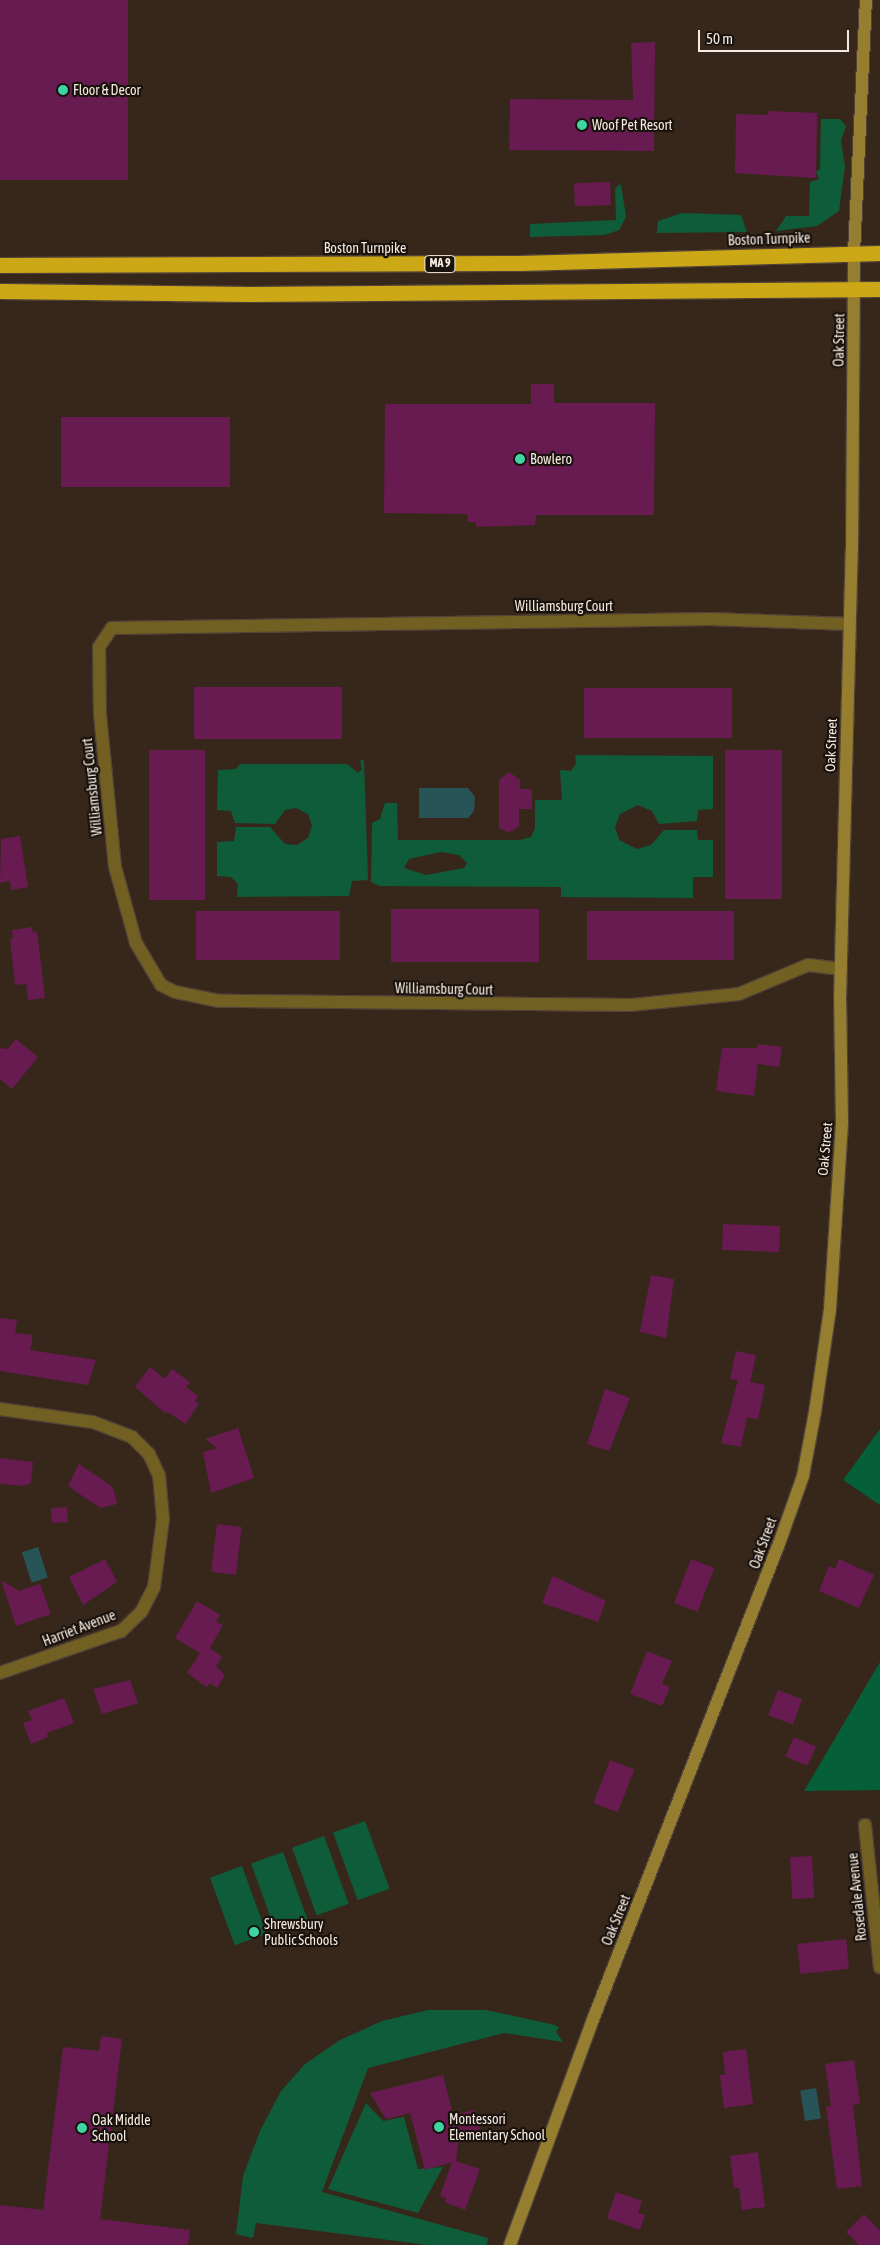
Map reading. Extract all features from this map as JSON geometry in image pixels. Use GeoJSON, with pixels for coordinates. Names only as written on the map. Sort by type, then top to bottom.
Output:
{"type":"FeatureCollection","features":[{"type":"Feature","properties":{"kind":"highway","name":"Boston Turnpike"},"geometry":{"type":"LineString","coordinates":[[0,265],[519,263],[880,253]]}},
{"type":"Feature","properties":{"kind":"highway","name":"MA 9"},"geometry":{"type":"LineString","coordinates":[[0,291],[249,294],[880,289]]}},
{"type":"Feature","properties":{"kind":"street","name":"Oak Street"},"geometry":{"type":"LineString","coordinates":[[510,2245],[592,2022],[780,1541],[804,1468],[831,1293],[842,1121],[841,970],[850,624],[854,253],[866,0]]}},
{"type":"Feature","properties":{"kind":"street","name":"Williamsburg Court"},"geometry":{"type":"LineString","coordinates":[[841,970],[808,965],[739,994],[630,1005],[219,1001],[174,992],[161,985],[136,943],[115,867],[100,715],[99,647],[112,628],[692,620],[850,624]]}},
{"type":"Feature","properties":{"kind":"street","name":"Harriet Avenue"},"geometry":{"type":"LineString","coordinates":[[0,1409],[93,1422],[132,1437],[148,1454],[159,1475],[163,1519],[154,1588],[141,1612],[121,1631],[0,1673]]}},
{"type":"Feature","properties":{"kind":"street","name":"Rosedale Avenue"},"geometry":{"type":"LineString","coordinates":[[865,1825],[880,1967]]}},
{"type":"Feature","properties":{"kind":"green space"},"geometry":{"type":"Polygon","coordinates":[[[821,119],[840,119],[846,126],[841,141],[845,166],[839,211],[817,226],[776,231],[786,216],[809,216],[810,182],[819,179],[816,172],[820,169],[821,119]]]}},
{"type":"Feature","properties":{"kind":"green space"},"geometry":{"type":"Polygon","coordinates":[[[621,184],[626,217],[619,230],[605,235],[530,237],[530,224],[616,220],[615,188],[621,184]]]}},
{"type":"Feature","properties":{"kind":"green space"},"geometry":{"type":"Polygon","coordinates":[[[682,213],[741,215],[747,232],[657,233],[658,221],[682,213]]]}},
{"type":"Feature","properties":{"kind":"green space"},"geometry":{"type":"Polygon","coordinates":[[[575,755],[713,756],[713,809],[698,810],[697,821],[659,824],[652,811],[638,805],[620,814],[615,827],[619,840],[637,849],[651,845],[664,830],[697,830],[698,840],[713,840],[713,877],[693,877],[693,898],[561,897],[561,887],[380,886],[371,882],[372,823],[380,819],[385,803],[397,803],[398,840],[520,840],[531,837],[535,828],[535,800],[562,800],[560,770],[571,771],[576,763],[575,755]],[[441,852],[409,859],[404,868],[426,875],[464,868],[467,863],[459,855],[441,852]]]}},
{"type":"Feature","properties":{"kind":"green space"},"geometry":{"type":"Polygon","coordinates":[[[360,759],[364,761],[368,880],[352,881],[349,896],[237,897],[238,884],[231,877],[217,876],[217,842],[234,841],[236,827],[270,827],[285,844],[297,845],[308,838],[312,826],[308,814],[296,808],[285,810],[275,824],[235,823],[231,811],[217,810],[218,770],[236,769],[240,764],[347,764],[358,773],[362,769],[360,759]]]}},
{"type":"Feature","properties":{"kind":"green space"},"geometry":{"type":"Polygon","coordinates":[[[880,1429],[880,1505],[843,1480],[880,1429]]]}},
{"type":"Feature","properties":{"kind":"green space"},"geometry":{"type":"Polygon","coordinates":[[[880,1662],[880,1790],[804,1791],[880,1662]]]}},
{"type":"Feature","properties":{"kind":"green space"},"geometry":{"type":"Polygon","coordinates":[[[365,1821],[390,1889],[358,1900],[333,1833],[365,1821]]]}},
{"type":"Feature","properties":{"kind":"green space"},"geometry":{"type":"Polygon","coordinates":[[[324,1836],[349,1904],[317,1915],[292,1848],[324,1836]]]}},
{"type":"Feature","properties":{"kind":"green space"},"geometry":{"type":"Polygon","coordinates":[[[283,1852],[308,1920],[276,1931],[251,1864],[283,1852]]]}},
{"type":"Feature","properties":{"kind":"green space"},"geometry":{"type":"Polygon","coordinates":[[[242,1866],[267,1934],[235,1945],[210,1878],[242,1866]]]}},
{"type":"Feature","properties":{"kind":"green space"},"geometry":{"type":"Polygon","coordinates":[[[428,2010],[486,2010],[551,2024],[559,2027],[556,2032],[563,2042],[504,2033],[368,2068],[322,2192],[488,2238],[487,2245],[428,2245],[256,2223],[253,2238],[236,2234],[243,2176],[260,2131],[281,2091],[305,2064],[340,2040],[382,2021],[428,2010]]]}},
{"type":"Feature","properties":{"kind":"green space"},"geometry":{"type":"Polygon","coordinates":[[[366,2103],[383,2121],[404,2117],[418,2169],[443,2167],[418,2213],[328,2189],[366,2103]]]}},
{"type":"Feature","properties":{"kind":"water"},"geometry":{"type":"Polygon","coordinates":[[[419,788],[468,788],[475,797],[474,811],[468,818],[419,818],[419,788]]]}},
{"type":"Feature","properties":{"kind":"water"},"geometry":{"type":"Polygon","coordinates":[[[38,1547],[48,1577],[32,1583],[22,1552],[38,1547]]]}},
{"type":"Feature","properties":{"kind":"water"},"geometry":{"type":"Polygon","coordinates":[[[816,2088],[821,2119],[805,2121],[800,2091],[816,2088]]]}},
{"type":"Feature","properties":{"kind":"building","name":"Floor & Decor"},"geometry":{"type":"Polygon","coordinates":[[[0,0],[128,0],[128,180],[0,180],[0,0]]]}},
{"type":"Feature","properties":{"kind":"building","name":"Woof Pet Resort"},"geometry":{"type":"Polygon","coordinates":[[[655,42],[654,151],[509,150],[510,99],[633,100],[631,43],[655,42]]]}},
{"type":"Feature","properties":{"kind":"building"},"geometry":{"type":"Polygon","coordinates":[[[768,111],[817,113],[816,178],[735,173],[736,114],[768,115],[768,111]]]}},
{"type":"Feature","properties":{"kind":"building"},"geometry":{"type":"Polygon","coordinates":[[[610,182],[611,205],[575,206],[574,183],[610,182]]]}},
{"type":"Feature","properties":{"kind":"building","name":"Bowlero"},"geometry":{"type":"Polygon","coordinates":[[[531,384],[554,384],[554,403],[655,403],[654,515],[536,515],[535,525],[476,527],[476,522],[468,522],[467,514],[384,513],[385,404],[531,404],[531,384]]]}},
{"type":"Feature","properties":{"kind":"building"},"geometry":{"type":"Polygon","coordinates":[[[61,417],[230,417],[230,487],[61,487],[61,417]]]}},
{"type":"Feature","properties":{"kind":"building"},"geometry":{"type":"Polygon","coordinates":[[[194,687],[342,687],[342,739],[194,739],[194,687]]]}},
{"type":"Feature","properties":{"kind":"building"},"geometry":{"type":"Polygon","coordinates":[[[584,688],[732,688],[732,738],[584,738],[584,688]]]}},
{"type":"Feature","properties":{"kind":"building"},"geometry":{"type":"Polygon","coordinates":[[[149,750],[205,750],[205,900],[149,900],[149,750]]]}},
{"type":"Feature","properties":{"kind":"building"},"geometry":{"type":"Polygon","coordinates":[[[725,750],[782,750],[782,899],[725,899],[725,750]]]}},
{"type":"Feature","properties":{"kind":"building"},"geometry":{"type":"Polygon","coordinates":[[[509,772],[520,780],[520,789],[532,789],[532,809],[519,809],[519,826],[509,833],[499,828],[499,780],[509,772]]]}},
{"type":"Feature","properties":{"kind":"building"},"geometry":{"type":"Polygon","coordinates":[[[20,836],[28,887],[11,890],[10,881],[0,883],[1,839],[20,836]]]}},
{"type":"Feature","properties":{"kind":"building"},"geometry":{"type":"Polygon","coordinates":[[[391,909],[539,909],[539,962],[391,962],[391,909]]]}},
{"type":"Feature","properties":{"kind":"building"},"geometry":{"type":"Polygon","coordinates":[[[196,911],[340,911],[340,960],[196,960],[196,911]]]}},
{"type":"Feature","properties":{"kind":"building"},"geometry":{"type":"Polygon","coordinates":[[[587,911],[734,911],[734,960],[587,960],[587,911]]]}},
{"type":"Feature","properties":{"kind":"building"},"geometry":{"type":"Polygon","coordinates":[[[32,927],[33,933],[37,932],[45,998],[28,1000],[26,984],[15,985],[10,939],[13,939],[12,930],[32,927]]]}},
{"type":"Feature","properties":{"kind":"building"},"geometry":{"type":"Polygon","coordinates":[[[16,1039],[38,1057],[12,1089],[0,1079],[0,1048],[8,1049],[16,1039]]]}},
{"type":"Feature","properties":{"kind":"building"},"geometry":{"type":"Polygon","coordinates":[[[757,1044],[782,1047],[779,1067],[758,1064],[754,1096],[716,1091],[722,1048],[757,1048],[757,1044]]]}},
{"type":"Feature","properties":{"kind":"building"},"geometry":{"type":"Polygon","coordinates":[[[723,1224],[780,1226],[779,1252],[722,1250],[723,1224]]]}},
{"type":"Feature","properties":{"kind":"building"},"geometry":{"type":"Polygon","coordinates":[[[651,1275],[674,1279],[666,1338],[640,1332],[651,1275]]]}},
{"type":"Feature","properties":{"kind":"building"},"geometry":{"type":"Polygon","coordinates":[[[0,1318],[17,1320],[15,1333],[33,1335],[30,1350],[96,1360],[88,1385],[0,1371],[0,1318]]]}},
{"type":"Feature","properties":{"kind":"building"},"geometry":{"type":"Polygon","coordinates":[[[736,1351],[756,1355],[750,1382],[765,1385],[758,1420],[747,1417],[741,1447],[721,1443],[738,1380],[730,1379],[736,1351]]]}},
{"type":"Feature","properties":{"kind":"building"},"geometry":{"type":"Polygon","coordinates":[[[150,1367],[165,1379],[172,1369],[190,1382],[186,1387],[198,1396],[195,1401],[199,1404],[185,1424],[168,1412],[166,1414],[135,1387],[150,1367]]]}},
{"type":"Feature","properties":{"kind":"building"},"geometry":{"type":"Polygon","coordinates":[[[605,1389],[630,1398],[609,1451],[587,1444],[605,1389]]]}},
{"type":"Feature","properties":{"kind":"building"},"geometry":{"type":"Polygon","coordinates":[[[238,1428],[254,1478],[211,1493],[203,1452],[217,1448],[205,1439],[238,1428]]]}},
{"type":"Feature","properties":{"kind":"building"},"geometry":{"type":"Polygon","coordinates":[[[0,1458],[33,1462],[31,1483],[23,1486],[0,1484],[0,1458]]]}},
{"type":"Feature","properties":{"kind":"building"},"geometry":{"type":"Polygon","coordinates":[[[79,1464],[113,1487],[117,1504],[100,1508],[68,1486],[79,1464]]]}},
{"type":"Feature","properties":{"kind":"building"},"geometry":{"type":"Polygon","coordinates":[[[67,1507],[68,1522],[52,1523],[51,1508],[67,1507]]]}},
{"type":"Feature","properties":{"kind":"building"},"geometry":{"type":"Polygon","coordinates":[[[217,1524],[242,1527],[236,1575],[211,1572],[217,1524]]]}},
{"type":"Feature","properties":{"kind":"building"},"geometry":{"type":"Polygon","coordinates":[[[105,1559],[117,1582],[83,1605],[69,1577],[105,1559]]]}},
{"type":"Feature","properties":{"kind":"building"},"geometry":{"type":"Polygon","coordinates":[[[691,1559],[714,1568],[697,1612],[674,1603],[691,1559]]]}},
{"type":"Feature","properties":{"kind":"building"},"geometry":{"type":"Polygon","coordinates":[[[839,1559],[874,1575],[859,1608],[819,1591],[829,1566],[835,1569],[839,1559]]]}},
{"type":"Feature","properties":{"kind":"building"},"geometry":{"type":"Polygon","coordinates":[[[553,1576],[606,1601],[598,1622],[542,1603],[553,1576]]]}},
{"type":"Feature","properties":{"kind":"building"},"geometry":{"type":"Polygon","coordinates":[[[1,1580],[19,1591],[40,1584],[51,1614],[16,1626],[1,1580]]]}},
{"type":"Feature","properties":{"kind":"building"},"geometry":{"type":"Polygon","coordinates":[[[197,1601],[220,1615],[216,1622],[223,1625],[210,1648],[222,1657],[216,1666],[225,1675],[217,1688],[210,1683],[207,1687],[187,1673],[200,1653],[175,1638],[197,1601]]]}},
{"type":"Feature","properties":{"kind":"building"},"geometry":{"type":"Polygon","coordinates":[[[647,1651],[672,1661],[662,1684],[670,1687],[662,1706],[630,1694],[647,1651]]]}},
{"type":"Feature","properties":{"kind":"building"},"geometry":{"type":"Polygon","coordinates":[[[130,1680],[138,1703],[102,1714],[93,1689],[130,1680]]]}},
{"type":"Feature","properties":{"kind":"building"},"geometry":{"type":"Polygon","coordinates":[[[778,1690],[802,1699],[793,1725],[768,1715],[778,1690]]]}},
{"type":"Feature","properties":{"kind":"building"},"geometry":{"type":"Polygon","coordinates":[[[64,1698],[74,1723],[47,1733],[48,1737],[31,1744],[23,1723],[32,1720],[28,1711],[64,1698]]]}},
{"type":"Feature","properties":{"kind":"building"},"geometry":{"type":"Polygon","coordinates":[[[794,1737],[816,1747],[807,1766],[785,1756],[794,1737]]]}},
{"type":"Feature","properties":{"kind":"building"},"geometry":{"type":"Polygon","coordinates":[[[610,1760],[634,1769],[618,1812],[594,1803],[610,1760]]]}},
{"type":"Feature","properties":{"kind":"building"},"geometry":{"type":"Polygon","coordinates":[[[812,1856],[814,1898],[792,1899],[790,1857],[812,1856]]]}},
{"type":"Feature","properties":{"kind":"building"},"geometry":{"type":"Polygon","coordinates":[[[846,1939],[849,1969],[800,1974],[797,1944],[846,1939]]]}},
{"type":"Feature","properties":{"kind":"building","name":"Oak Middle School"},"geometry":{"type":"Polygon","coordinates":[[[101,2036],[122,2039],[100,2219],[190,2230],[188,2245],[0,2245],[0,2205],[43,2210],[63,2047],[99,2051],[101,2036]]]}},
{"type":"Feature","properties":{"kind":"building"},"geometry":{"type":"Polygon","coordinates":[[[746,2049],[753,2104],[724,2108],[720,2075],[725,2075],[723,2052],[746,2049]]]}},
{"type":"Feature","properties":{"kind":"building"},"geometry":{"type":"Polygon","coordinates":[[[854,2060],[860,2104],[853,2105],[862,2186],[837,2189],[826,2107],[831,2106],[825,2064],[854,2060]]]}},
{"type":"Feature","properties":{"kind":"building","name":"Montessori Elementary School"},"geometry":{"type":"Polygon","coordinates":[[[443,2075],[453,2115],[475,2110],[481,2133],[459,2138],[456,2161],[480,2169],[465,2210],[445,2202],[446,2198],[440,2196],[452,2162],[425,2170],[410,2113],[386,2119],[370,2093],[443,2075]]]}},
{"type":"Feature","properties":{"kind":"building"},"geometry":{"type":"Polygon","coordinates":[[[758,2152],[765,2207],[742,2210],[739,2188],[734,2188],[730,2156],[758,2152]]]}},
{"type":"Feature","properties":{"kind":"building"},"geometry":{"type":"Polygon","coordinates":[[[616,2192],[642,2201],[638,2213],[645,2215],[640,2230],[607,2218],[616,2192]]]}},
{"type":"Feature","properties":{"kind":"building"},"geometry":{"type":"Polygon","coordinates":[[[864,2214],[880,2231],[880,2245],[859,2245],[846,2232],[864,2214]]]}},
{"type":"Feature","properties":{"kind":"place","name":"Floor & Decor"},"geometry":{"type":"Point","coordinates":[63,90]}},
{"type":"Feature","properties":{"kind":"place","name":"Woof Pet Resort"},"geometry":{"type":"Point","coordinates":[582,125]}},
{"type":"Feature","properties":{"kind":"place","name":"Bowlero"},"geometry":{"type":"Point","coordinates":[520,459]}},
{"type":"Feature","properties":{"kind":"place","name":"Shrewsbury Public Schools"},"geometry":{"type":"Point","coordinates":[254,1932]}},
{"type":"Feature","properties":{"kind":"place","name":"Montessori Elementary School"},"geometry":{"type":"Point","coordinates":[439,2127]}},
{"type":"Feature","properties":{"kind":"place","name":"Oak Middle School"},"geometry":{"type":"Point","coordinates":[82,2128]}}]}
